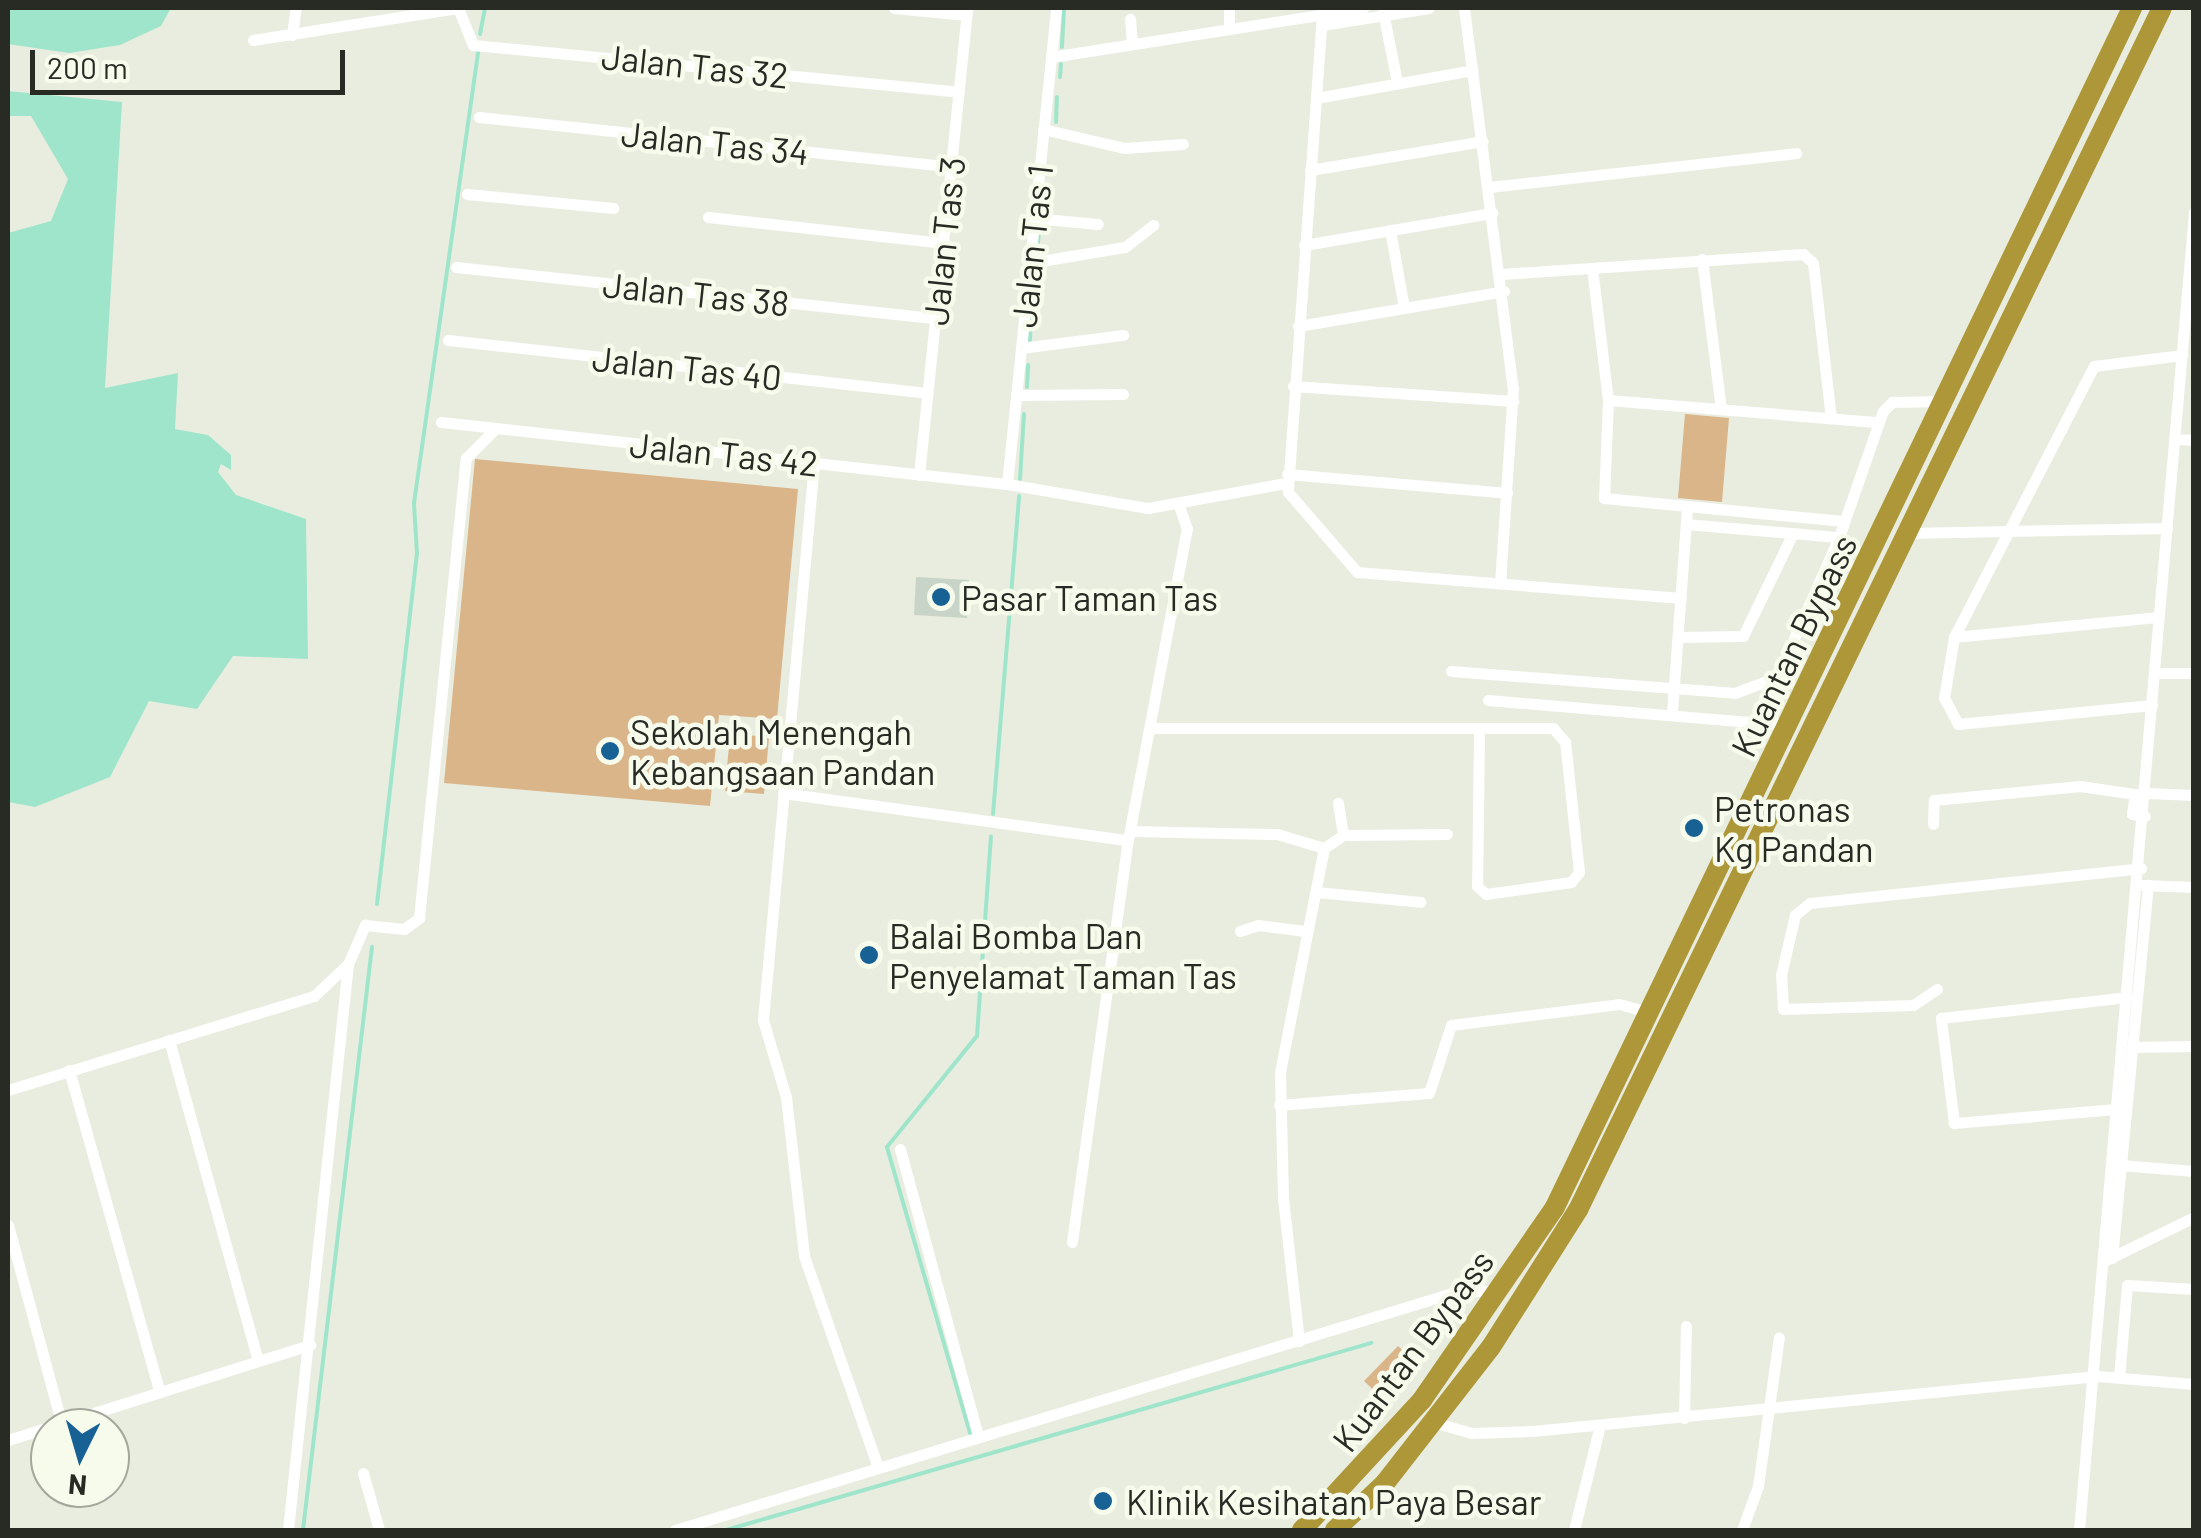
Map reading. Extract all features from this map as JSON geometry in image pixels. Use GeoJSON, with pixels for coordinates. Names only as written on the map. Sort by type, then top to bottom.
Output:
{"type":"FeatureCollection","features":[{"type":"Feature","properties":{"kind":"highway","name":"Kuantan Bypass"},"geometry":{"type":"LineString","coordinates":[[1302,1530],[1367,1468],[1500,1290],[1555,1207],[1791,725],[2132,8]]}},
{"type":"Feature","properties":{"kind":"highway","name":"Kuantan Bypass"},"geometry":{"type":"LineString","coordinates":[[1336,1530],[1432,1422],[1578,1210],[2162,8]]}},
{"type":"Feature","properties":{"kind":"street"},"geometry":{"type":"LineString","coordinates":[[292,34],[296,8]]}},
{"type":"Feature","properties":{"kind":"street"},"geometry":{"type":"LineString","coordinates":[[253,40],[458,8]]}},
{"type":"Feature","properties":{"kind":"street","name":"Jalan Tas 32"},"geometry":{"type":"LineString","coordinates":[[458,8],[474,44],[959,92]]}},
{"type":"Feature","properties":{"kind":"street"},"geometry":{"type":"LineString","coordinates":[[894,8],[967,11]]}},
{"type":"Feature","properties":{"kind":"street","name":"Jalan Tas 1"},"geometry":{"type":"LineString","coordinates":[[1006,484],[1056,8]]}},
{"type":"Feature","properties":{"kind":"street"},"geometry":{"type":"LineString","coordinates":[[1229,8],[1229,28]]}},
{"type":"Feature","properties":{"kind":"street"},"geometry":{"type":"LineString","coordinates":[[1322,19],[1363,8]]}},
{"type":"Feature","properties":{"kind":"street"},"geometry":{"type":"LineString","coordinates":[[1051,57],[1229,28],[1429,8]]}},
{"type":"Feature","properties":{"kind":"street"},"geometry":{"type":"LineString","coordinates":[[1464,8],[1504,291],[1513,400],[1500,584]]}},
{"type":"Feature","properties":{"kind":"street","name":"Jalan Tas 3"},"geometry":{"type":"LineString","coordinates":[[919,474],[967,11]]}},
{"type":"Feature","properties":{"kind":"street"},"geometry":{"type":"LineString","coordinates":[[1383,11],[1397,82]]}},
{"type":"Feature","properties":{"kind":"street"},"geometry":{"type":"LineString","coordinates":[[1130,18],[1132,43]]}},
{"type":"Feature","properties":{"kind":"street"},"geometry":{"type":"LineString","coordinates":[[1322,19],[1286,478],[1356,572],[1681,598]]}},
{"type":"Feature","properties":{"kind":"street"},"geometry":{"type":"LineString","coordinates":[[1316,98],[1472,70]]}},
{"type":"Feature","properties":{"kind":"street","name":"Jalan Tas 34"},"geometry":{"type":"LineString","coordinates":[[479,117],[951,167]]}},
{"type":"Feature","properties":{"kind":"street"},"geometry":{"type":"LineString","coordinates":[[1043,128],[1108,138],[1119,148],[1183,144]]}},
{"type":"Feature","properties":{"kind":"street"},"geometry":{"type":"LineString","coordinates":[[1310,170],[1483,141]]}},
{"type":"Feature","properties":{"kind":"street"},"geometry":{"type":"LineString","coordinates":[[1489,186],[1796,153]]}},
{"type":"Feature","properties":{"kind":"street"},"geometry":{"type":"LineString","coordinates":[[466,194],[614,208]]}},
{"type":"Feature","properties":{"kind":"street"},"geometry":{"type":"LineString","coordinates":[[1304,245],[1492,212]]}},
{"type":"Feature","properties":{"kind":"street"},"geometry":{"type":"LineString","coordinates":[[2107,1260],[2132,1048],[2158,617],[2194,212]]}},
{"type":"Feature","properties":{"kind":"street"},"geometry":{"type":"LineString","coordinates":[[708,217],[943,243]]}},
{"type":"Feature","properties":{"kind":"street"},"geometry":{"type":"LineString","coordinates":[[1034,218],[1098,224]]}},
{"type":"Feature","properties":{"kind":"street"},"geometry":{"type":"LineString","coordinates":[[1030,263],[1125,247],[1153,225]]}},
{"type":"Feature","properties":{"kind":"street"},"geometry":{"type":"LineString","coordinates":[[1390,230],[1404,308]]}},
{"type":"Feature","properties":{"kind":"street"},"geometry":{"type":"LineString","coordinates":[[1501,274],[1702,259],[1810,258],[1830,418]]}},
{"type":"Feature","properties":{"kind":"street"},"geometry":{"type":"LineString","coordinates":[[1702,259],[1720,409]]}},
{"type":"Feature","properties":{"kind":"street","name":"Jalan Tas 38"},"geometry":{"type":"LineString","coordinates":[[456,267],[935,318]]}},
{"type":"Feature","properties":{"kind":"street"},"geometry":{"type":"LineString","coordinates":[[1592,268],[1608,400],[1604,498],[1844,521]]}},
{"type":"Feature","properties":{"kind":"street"},"geometry":{"type":"LineString","coordinates":[[1298,326],[1504,291]]}},
{"type":"Feature","properties":{"kind":"street"},"geometry":{"type":"LineString","coordinates":[[1020,348],[1123,335]]}},
{"type":"Feature","properties":{"kind":"street","name":"Jalan Tas 40"},"geometry":{"type":"LineString","coordinates":[[448,340],[927,393]]}},
{"type":"Feature","properties":{"kind":"street"},"geometry":{"type":"LineString","coordinates":[[2152,705],[1958,724],[1944,698],[1954,637],[2094,366],[2182,355]]}},
{"type":"Feature","properties":{"kind":"street"},"geometry":{"type":"LineString","coordinates":[[1294,386],[1513,400]]}},
{"type":"Feature","properties":{"kind":"street"},"geometry":{"type":"LineString","coordinates":[[1016,395],[1124,394]]}},
{"type":"Feature","properties":{"kind":"street"},"geometry":{"type":"LineString","coordinates":[[1608,400],[1878,422]]}},
{"type":"Feature","properties":{"kind":"street"},"geometry":{"type":"LineString","coordinates":[[1451,671],[1735,693],[1776,676],[1839,537],[1878,422],[1892,402],[1946,401]]}},
{"type":"Feature","properties":{"kind":"street","name":"Jalan Tas 42"},"geometry":{"type":"LineString","coordinates":[[441,422],[1179,506],[1286,478],[1507,493]]}},
{"type":"Feature","properties":{"kind":"street"},"geometry":{"type":"LineString","coordinates":[[288,1530],[348,964],[365,925],[404,929],[424,906],[466,458],[496,428]]}},
{"type":"Feature","properties":{"kind":"street"},"geometry":{"type":"LineString","coordinates":[[2176,439],[2194,440]]}},
{"type":"Feature","properties":{"kind":"street"},"geometry":{"type":"LineString","coordinates":[[814,463],[764,1028],[786,1097],[804,1256],[878,1467]]}},
{"type":"Feature","properties":{"kind":"street"},"geometry":{"type":"LineString","coordinates":[[1072,1242],[1129,835],[1187,530],[1179,506]]}},
{"type":"Feature","properties":{"kind":"street"},"geometry":{"type":"LineString","coordinates":[[1672,712],[1687,508]]}},
{"type":"Feature","properties":{"kind":"street"},"geometry":{"type":"LineString","coordinates":[[1686,524],[1839,537]]}},
{"type":"Feature","properties":{"kind":"street"},"geometry":{"type":"LineString","coordinates":[[1907,533],[2008,535],[2167,528]]}},
{"type":"Feature","properties":{"kind":"street"},"geometry":{"type":"LineString","coordinates":[[1678,638],[1743,636],[1793,534]]}},
{"type":"Feature","properties":{"kind":"street"},"geometry":{"type":"LineString","coordinates":[[1954,637],[2158,617]]}},
{"type":"Feature","properties":{"kind":"street"},"geometry":{"type":"LineString","coordinates":[[2154,673],[2194,673]]}},
{"type":"Feature","properties":{"kind":"street"},"geometry":{"type":"LineString","coordinates":[[1488,700],[1672,712],[1791,725]]}},
{"type":"Feature","properties":{"kind":"street"},"geometry":{"type":"LineString","coordinates":[[1479,732],[1477,886],[1486,894],[1571,882],[1579,872],[1565,742],[1554,728],[1558,704]]}},
{"type":"Feature","properties":{"kind":"street"},"geometry":{"type":"LineString","coordinates":[[1150,728],[1479,732],[1554,728]]}},
{"type":"Feature","properties":{"kind":"street"},"geometry":{"type":"LineString","coordinates":[[1933,824],[1934,800],[2080,786],[2135,794],[2132,814],[2145,816]]}},
{"type":"Feature","properties":{"kind":"street"},"geometry":{"type":"LineString","coordinates":[[783,793],[1129,835],[1277,834],[1324,848]]}},
{"type":"Feature","properties":{"kind":"street"},"geometry":{"type":"LineString","coordinates":[[2147,794],[2194,795]]}},
{"type":"Feature","properties":{"kind":"street"},"geometry":{"type":"LineString","coordinates":[[1338,803],[1343,835]]}},
{"type":"Feature","properties":{"kind":"street"},"geometry":{"type":"LineString","coordinates":[[1299,1341],[1279,1104],[1286,1016],[1324,848],[1343,835],[1447,834]]}},
{"type":"Feature","properties":{"kind":"street"},"geometry":{"type":"LineString","coordinates":[[1936,988],[1914,1005],[1783,1009],[1781,975],[1795,915],[1810,903],[2141,868]]}},
{"type":"Feature","properties":{"kind":"street"},"geometry":{"type":"LineString","coordinates":[[2143,885],[2194,887]]}},
{"type":"Feature","properties":{"kind":"street"},"geometry":{"type":"LineString","coordinates":[[2079,1530],[2107,1260],[2114,1109],[2143,885]]}},
{"type":"Feature","properties":{"kind":"street"},"geometry":{"type":"LineString","coordinates":[[1316,892],[1421,902]]}},
{"type":"Feature","properties":{"kind":"street"},"geometry":{"type":"LineString","coordinates":[[1240,931],[1258,924],[1304,931]]}},
{"type":"Feature","properties":{"kind":"street"},"geometry":{"type":"LineString","coordinates":[[8,1090],[314,996],[348,964]]}},
{"type":"Feature","properties":{"kind":"street"},"geometry":{"type":"LineString","coordinates":[[2114,1109],[1954,1123],[1941,1018],[2127,997]]}},
{"type":"Feature","properties":{"kind":"street"},"geometry":{"type":"LineString","coordinates":[[1279,1104],[1428,1093],[1451,1025],[1619,1004],[1652,1013]]}},
{"type":"Feature","properties":{"kind":"street"},"geometry":{"type":"LineString","coordinates":[[169,1040],[258,1360]]}},
{"type":"Feature","properties":{"kind":"street"},"geometry":{"type":"LineString","coordinates":[[2132,1048],[2194,1046]]}},
{"type":"Feature","properties":{"kind":"street"},"geometry":{"type":"LineString","coordinates":[[68,1070],[158,1392]]}},
{"type":"Feature","properties":{"kind":"street"},"geometry":{"type":"LineString","coordinates":[[900,1149],[978,1436]]}},
{"type":"Feature","properties":{"kind":"street"},"geometry":{"type":"LineString","coordinates":[[2120,1165],[2194,1171]]}},
{"type":"Feature","properties":{"kind":"street"},"geometry":{"type":"LineString","coordinates":[[2107,1260],[2194,1217]]}},
{"type":"Feature","properties":{"kind":"street"},"geometry":{"type":"LineString","coordinates":[[8,1226],[57,1408]]}},
{"type":"Feature","properties":{"kind":"street"},"geometry":{"type":"LineString","coordinates":[[2119,1377],[2127,1285],[2194,1289]]}},
{"type":"Feature","properties":{"kind":"street"},"geometry":{"type":"LineString","coordinates":[[675,1530],[1456,1292],[1500,1290]]}},
{"type":"Feature","properties":{"kind":"street"},"geometry":{"type":"LineString","coordinates":[[1684,1418],[1686,1326]]}},
{"type":"Feature","properties":{"kind":"street"},"geometry":{"type":"LineString","coordinates":[[1742,1530],[1758,1486],[1779,1337]]}},
{"type":"Feature","properties":{"kind":"street"},"geometry":{"type":"LineString","coordinates":[[106,1408],[310,1345]]}},
{"type":"Feature","properties":{"kind":"street"},"geometry":{"type":"LineString","coordinates":[[1432,1422],[1471,1433],[1684,1418],[2097,1376],[2194,1384]]}},
{"type":"Feature","properties":{"kind":"street"},"geometry":{"type":"LineString","coordinates":[[1574,1530],[1600,1425]]}},
{"type":"Feature","properties":{"kind":"street"},"geometry":{"type":"LineString","coordinates":[[363,1473],[379,1530]]}},
{"type":"Feature","properties":{"kind":"shaded area"},"geometry":{"type":"Polygon","coordinates":[[[8,8],[171,8],[161,26],[120,45],[69,53],[8,44],[8,8]]]}},
{"type":"Feature","properties":{"kind":"shaded area"},"geometry":{"type":"Polygon","coordinates":[[[8,91],[122,102],[105,388],[178,373],[175,429],[208,435],[231,455],[231,470],[221,464],[218,472],[236,495],[306,519],[308,659],[233,656],[197,709],[149,701],[110,777],[35,807],[8,802],[8,233],[51,221],[68,179],[31,116],[8,116],[8,91]]]}},
{"type":"Feature","properties":{"kind":"shaded area"},"geometry":{"type":"Polygon","coordinates":[[[1685,414],[1729,418],[1722,502],[1678,498],[1685,414]]]}},
{"type":"Feature","properties":{"kind":"shaded area"},"geometry":{"type":"Polygon","coordinates":[[[475,459],[798,489],[777,719],[719,715],[710,806],[444,783],[475,459]]]}},
{"type":"Feature","properties":{"kind":"shaded area"},"geometry":{"type":"Polygon","coordinates":[[[730,734],[769,737],[764,794],[725,791],[730,734]]]}},
{"type":"Feature","properties":{"kind":"shaded area"},"geometry":{"type":"Polygon","coordinates":[[[1398,1346],[1420,1367],[1386,1402],[1364,1381],[1398,1346]]]}},
{"type":"Feature","properties":{"kind":"building","name":"Pasar Taman Tas"},"geometry":{"type":"Polygon","coordinates":[[[916,577],[969,580],[967,618],[914,615],[916,577]]]}},
{"type":"Feature","properties":{"kind":"waterway"},"geometry":{"type":"LineString","coordinates":[[480,34],[485,8]]}},
{"type":"Feature","properties":{"kind":"waterway"},"geometry":{"type":"LineString","coordinates":[[1062,47],[1064,8]]}},
{"type":"Feature","properties":{"kind":"waterway"},"geometry":{"type":"LineString","coordinates":[[377,904],[417,554],[414,503],[478,52]]}},
{"type":"Feature","properties":{"kind":"waterway"},"geometry":{"type":"LineString","coordinates":[[1060,77],[1061,64]]}},
{"type":"Feature","properties":{"kind":"waterway"},"geometry":{"type":"LineString","coordinates":[[1056,122],[1057,97]]}},
{"type":"Feature","properties":{"kind":"waterway"},"geometry":{"type":"LineString","coordinates":[[1037,254],[1040,222]]}},
{"type":"Feature","properties":{"kind":"waterway"},"geometry":{"type":"LineString","coordinates":[[1035,278],[1036,266]]}},
{"type":"Feature","properties":{"kind":"waterway"},"geometry":{"type":"LineString","coordinates":[[1030,340],[1031,306]]}},
{"type":"Feature","properties":{"kind":"waterway"},"geometry":{"type":"LineString","coordinates":[[1027,387],[1028,365]]}},
{"type":"Feature","properties":{"kind":"waterway"},"geometry":{"type":"LineString","coordinates":[[1020,479],[1024,414]]}},
{"type":"Feature","properties":{"kind":"waterway"},"geometry":{"type":"LineString","coordinates":[[993,814],[1019,496]]}},
{"type":"Feature","properties":{"kind":"waterway"},"geometry":{"type":"LineString","coordinates":[[970,1433],[887,1147],[977,1036],[991,836]]}},
{"type":"Feature","properties":{"kind":"waterway"},"geometry":{"type":"LineString","coordinates":[[303,1530],[372,947]]}},
{"type":"Feature","properties":{"kind":"waterway"},"geometry":{"type":"LineString","coordinates":[[726,1530],[1371,1343]]}},
{"type":"Feature","properties":{"kind":"place","name":"Pasar Taman Tas"},"geometry":{"type":"Point","coordinates":[941,597]}},
{"type":"Feature","properties":{"kind":"place","name":"Sekolah Menengah Kebangsaan Pandan"},"geometry":{"type":"Point","coordinates":[610,751]}},
{"type":"Feature","properties":{"kind":"place","name":"Petronas Kg Pandan"},"geometry":{"type":"Point","coordinates":[1694,828]}},
{"type":"Feature","properties":{"kind":"place","name":"Balai Bomba Dan Penyelamat Taman Tas"},"geometry":{"type":"Point","coordinates":[869,955]}},
{"type":"Feature","properties":{"kind":"place","name":"Klinik Kesihatan Paya Besar"},"geometry":{"type":"Point","coordinates":[1103,1501]}}]}
